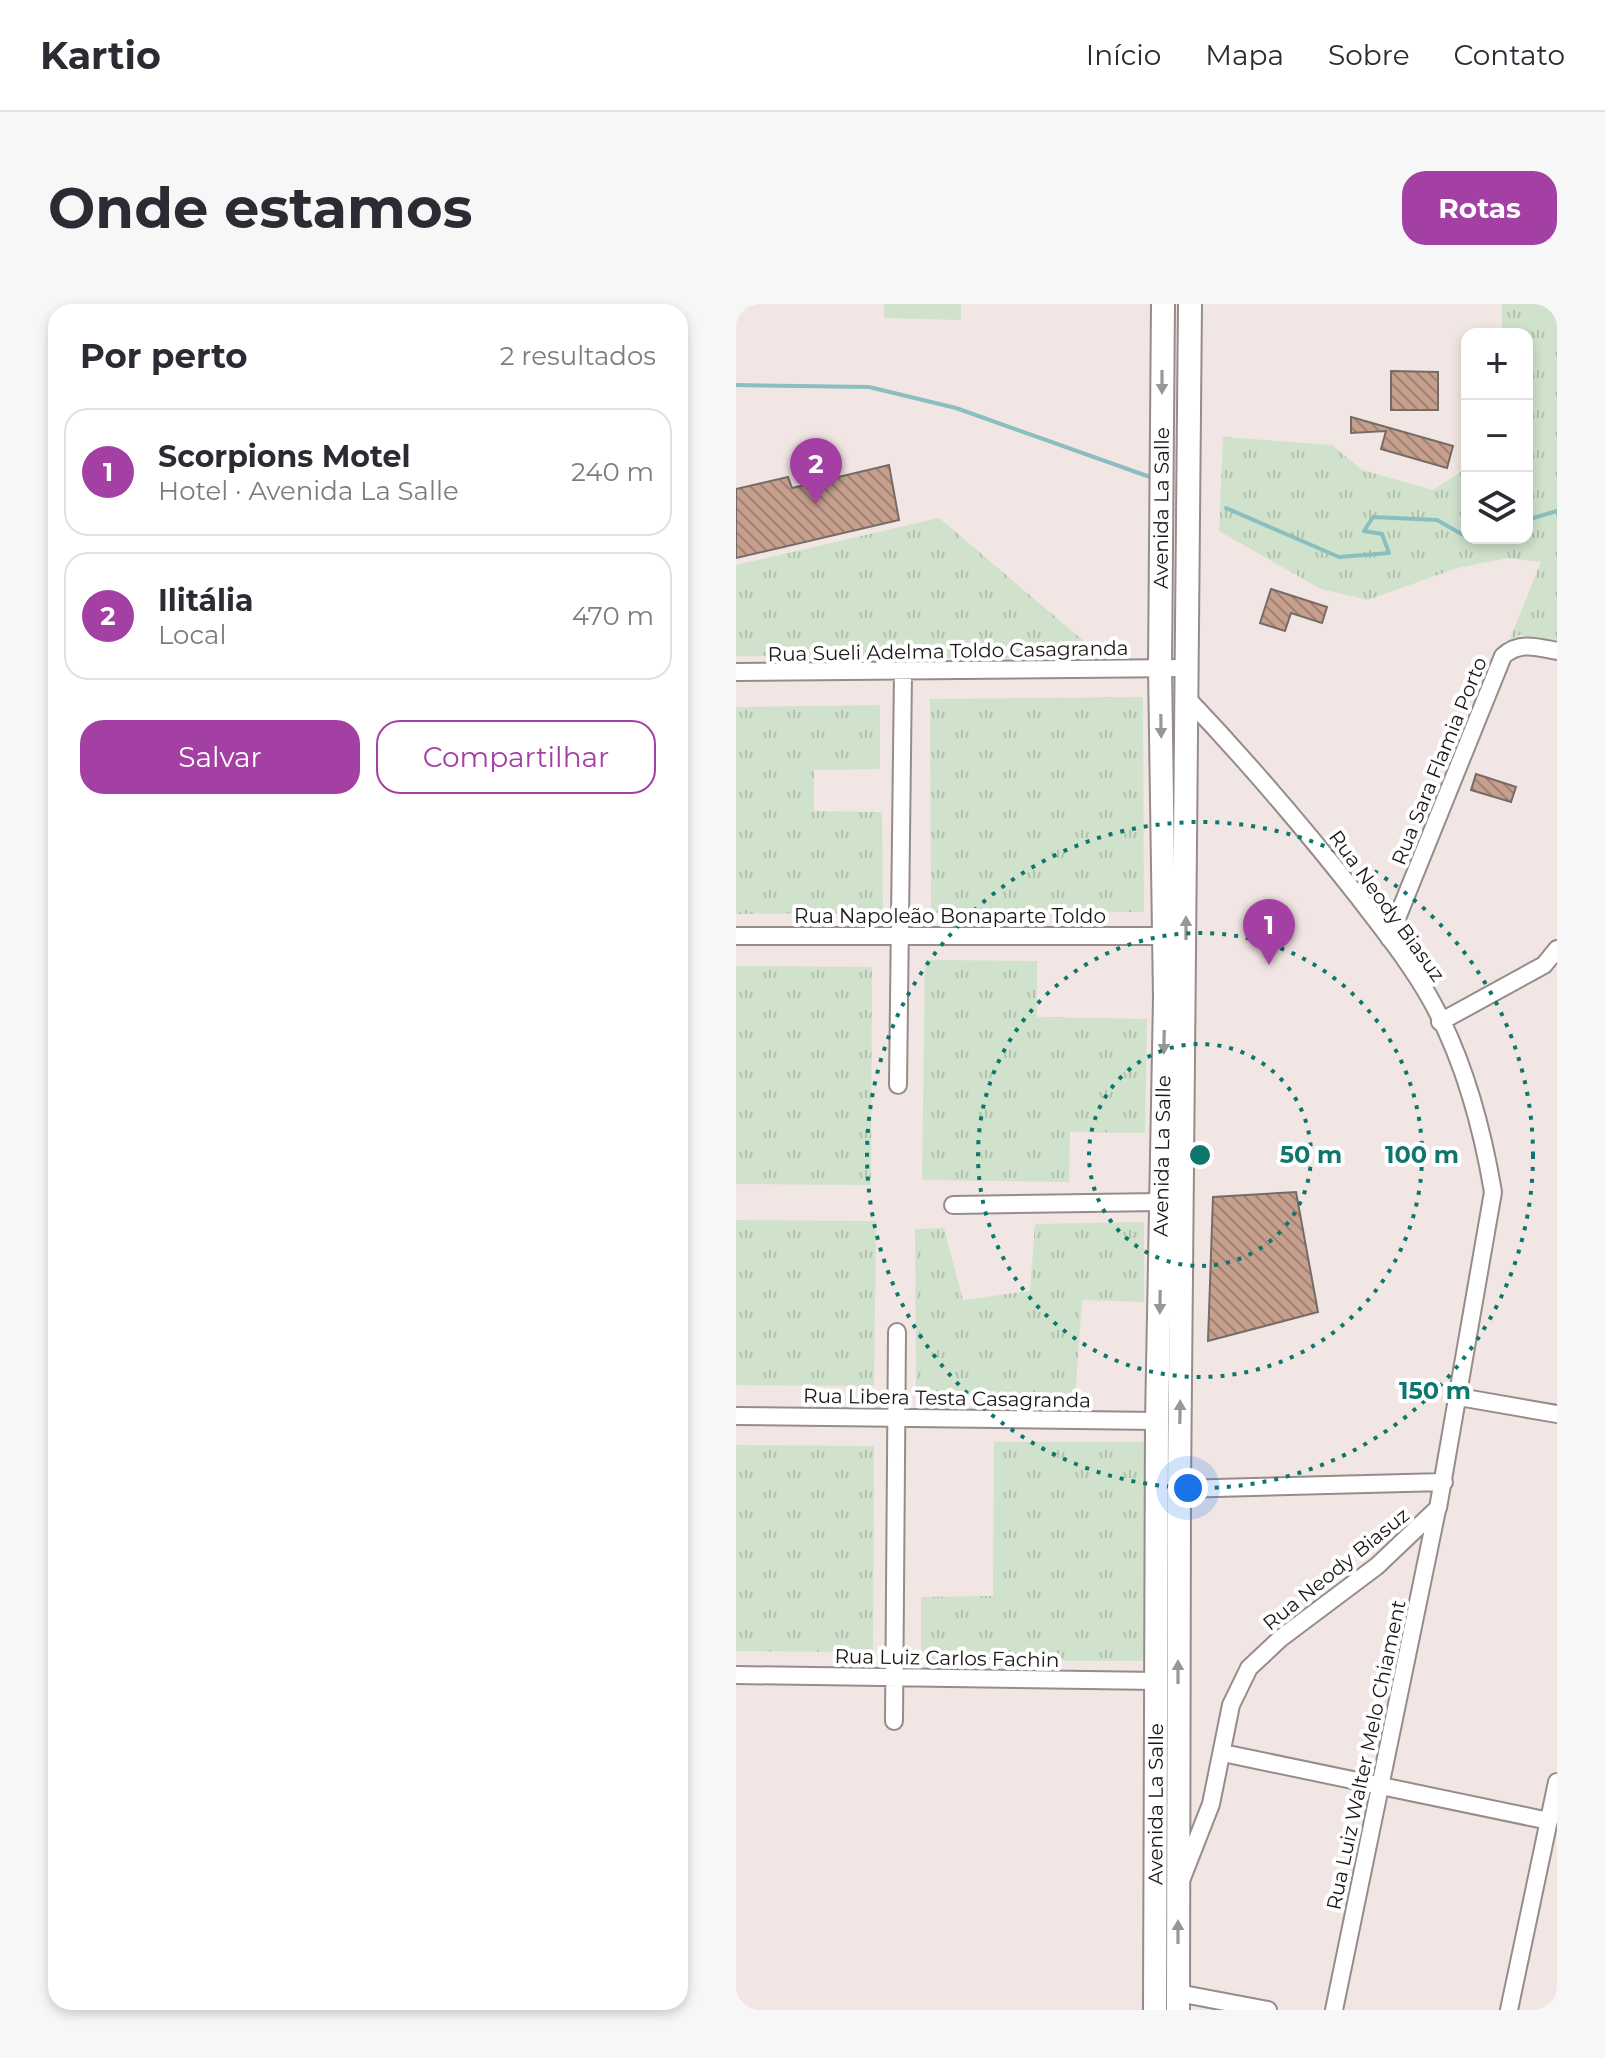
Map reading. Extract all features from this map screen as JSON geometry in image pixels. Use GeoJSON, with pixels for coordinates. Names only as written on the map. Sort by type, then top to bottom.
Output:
{"type":"FeatureCollection","features":[{"type":"Feature","properties":{"kind":"main road","name":"Avenida La Salle"},"geometry":{"type":"LineString","coordinates":[[1163,304],[1160,668],[1165,936],[1175,999],[1161,1202],[1179,1489],[1178,2002]]}},
{"type":"Feature","properties":{"kind":"main road","name":"Avenida La Salle"},"geometry":{"type":"LineString","coordinates":[[1155,2010],[1157,1421],[1170,1334],[1175,999],[1185,696],[1190,304]]}},
{"type":"Feature","properties":{"kind":"street","name":"Rua Sara Flamia Porto"},"geometry":{"type":"LineString","coordinates":[[1389,938],[1503,656],[1512,648],[1530,645],[1557,651]]}},
{"type":"Feature","properties":{"kind":"street","name":"Rua Sueli Adelma Toldo Casagranda"},"geometry":{"type":"LineString","coordinates":[[736,672],[1185,668]]}},
{"type":"Feature","properties":{"kind":"street"},"geometry":{"type":"LineString","coordinates":[[898,1085],[903,672]]}},
{"type":"Feature","properties":{"kind":"street","name":"Rua Neody Biasuz"},"geometry":{"type":"LineString","coordinates":[[1178,1887],[1211,1804],[1231,1705],[1249,1668],[1281,1638],[1377,1566],[1438,1508],[1493,1192],[1485,1140],[1469,1088],[1433,1003],[1389,938],[1312,838],[1185,696]]}},
{"type":"Feature","properties":{"kind":"street","name":"Rua Napoleão Bonaparte Toldo"},"geometry":{"type":"LineString","coordinates":[[736,936],[1165,936]]}},
{"type":"Feature","properties":{"kind":"street"},"geometry":{"type":"LineString","coordinates":[[1440,1022],[1544,965],[1557,949]]}},
{"type":"Feature","properties":{"kind":"street"},"geometry":{"type":"LineString","coordinates":[[953,1205],[1161,1202]]}},
{"type":"Feature","properties":{"kind":"street"},"geometry":{"type":"LineString","coordinates":[[894,1721],[897,1332]]}},
{"type":"Feature","properties":{"kind":"street"},"geometry":{"type":"LineString","coordinates":[[1459,1397],[1557,1414]]}},
{"type":"Feature","properties":{"kind":"street","name":"Rua Libera Testa Casagranda"},"geometry":{"type":"LineString","coordinates":[[736,1416],[1157,1421]]}},
{"type":"Feature","properties":{"kind":"street"},"geometry":{"type":"LineString","coordinates":[[1179,1489],[1444,1482]]}},
{"type":"Feature","properties":{"kind":"street","name":"Rua Luiz Walter Melo Chiament"},"geometry":{"type":"LineString","coordinates":[[1334,2010],[1438,1508]]}},
{"type":"Feature","properties":{"kind":"street","name":"Rua Luiz Carlos Fachin"},"geometry":{"type":"LineString","coordinates":[[736,1675],[1158,1681]]}},
{"type":"Feature","properties":{"kind":"street"},"geometry":{"type":"LineString","coordinates":[[1223,1753],[1549,1821]]}},
{"type":"Feature","properties":{"kind":"street"},"geometry":{"type":"LineString","coordinates":[[1509,2010],[1557,1782]]}},
{"type":"Feature","properties":{"kind":"street"},"geometry":{"type":"LineString","coordinates":[[1154,1888],[1178,1887]]}},
{"type":"Feature","properties":{"kind":"street"},"geometry":{"type":"LineString","coordinates":[[1178,2002],[1268,2010]]}},
{"type":"Feature","properties":{"kind":"green space"},"geometry":{"type":"Polygon","coordinates":[[[884,304],[961,304],[961,320],[884,318],[884,304]]]}},
{"type":"Feature","properties":{"kind":"green space"},"geometry":{"type":"Polygon","coordinates":[[[1502,304],[1557,304],[1557,642],[1520,635],[1510,639],[1541,562],[1508,558],[1457,568],[1368,600],[1321,589],[1219,531],[1223,437],[1332,445],[1362,470],[1433,490],[1461,472],[1461,544],[1533,544],[1533,328],[1502,328],[1502,304]]]}},
{"type":"Feature","properties":{"kind":"green space"},"geometry":{"type":"Polygon","coordinates":[[[939,518],[1105,659],[736,656],[736,565],[939,518]]]}},
{"type":"Feature","properties":{"kind":"green space"},"geometry":{"type":"Polygon","coordinates":[[[1143,697],[1144,912],[931,913],[930,699],[1143,697]]]}},
{"type":"Feature","properties":{"kind":"green space"},"geometry":{"type":"Polygon","coordinates":[[[880,705],[880,769],[814,770],[814,811],[882,812],[883,913],[736,914],[736,707],[880,705]]]}},
{"type":"Feature","properties":{"kind":"green space"},"geometry":{"type":"Polygon","coordinates":[[[925,960],[1037,961],[1037,1017],[1147,1019],[1145,1133],[1070,1132],[1069,1182],[922,1180],[925,960]]]}},
{"type":"Feature","properties":{"kind":"green space"},"geometry":{"type":"Polygon","coordinates":[[[736,966],[872,967],[871,1185],[736,1184],[736,966]]]}},
{"type":"Feature","properties":{"kind":"green space"},"geometry":{"type":"Polygon","coordinates":[[[736,1220],[876,1221],[874,1386],[736,1385],[736,1220]]]}},
{"type":"Feature","properties":{"kind":"green space"},"geometry":{"type":"Polygon","coordinates":[[[1144,1222],[1144,1302],[1082,1300],[1075,1398],[916,1394],[915,1229],[944,1228],[963,1300],[1030,1291],[1035,1224],[1144,1222]]]}},
{"type":"Feature","properties":{"kind":"green space"},"geometry":{"type":"Polygon","coordinates":[[[994,1442],[1144,1442],[1144,1661],[921,1661],[921,1597],[993,1596],[994,1442]]]}},
{"type":"Feature","properties":{"kind":"green space"},"geometry":{"type":"Polygon","coordinates":[[[736,1445],[874,1446],[873,1652],[736,1651],[736,1445]]]}},
{"type":"Feature","properties":{"kind":"building"},"geometry":{"type":"Polygon","coordinates":[[[1391,371],[1438,372],[1438,410],[1391,410],[1391,371]]]}},
{"type":"Feature","properties":{"kind":"building"},"geometry":{"type":"Polygon","coordinates":[[[1351,417],[1453,446],[1447,468],[1381,449],[1386,431],[1351,433],[1351,417]]]}},
{"type":"Feature","properties":{"kind":"building"},"geometry":{"type":"Polygon","coordinates":[[[889,465],[899,520],[736,558],[736,489],[788,477],[792,488],[889,465]]]}},
{"type":"Feature","properties":{"kind":"building"},"geometry":{"type":"Polygon","coordinates":[[[1271,589],[1327,607],[1322,623],[1291,613],[1285,631],[1260,623],[1271,589]]]}},
{"type":"Feature","properties":{"kind":"building"},"geometry":{"type":"Polygon","coordinates":[[[1476,774],[1516,787],[1511,802],[1471,790],[1476,774]]]}},
{"type":"Feature","properties":{"kind":"building"},"geometry":{"type":"Polygon","coordinates":[[[1296,1192],[1318,1312],[1208,1341],[1213,1197],[1296,1192]]]}},
{"type":"Feature","properties":{"kind":"waterway"},"geometry":{"type":"LineString","coordinates":[[736,385],[869,387],[956,408],[1150,477]]}},
{"type":"Feature","properties":{"kind":"waterway"},"geometry":{"type":"LineString","coordinates":[[1226,508],[1339,557],[1389,553],[1382,534],[1364,531],[1373,517],[1437,520],[1461,534]]}},
{"type":"Feature","properties":{"kind":"waterway"},"geometry":{"type":"LineString","coordinates":[[1533,518],[1557,511]]}},
{"type":"Feature","properties":{"kind":"place","name":"Ilitália"},"geometry":{"type":"Point","coordinates":[816,504]}},
{"type":"Feature","properties":{"kind":"place","name":"Scorpions Motel"},"geometry":{"type":"Point","coordinates":[1269,965]}}]}
